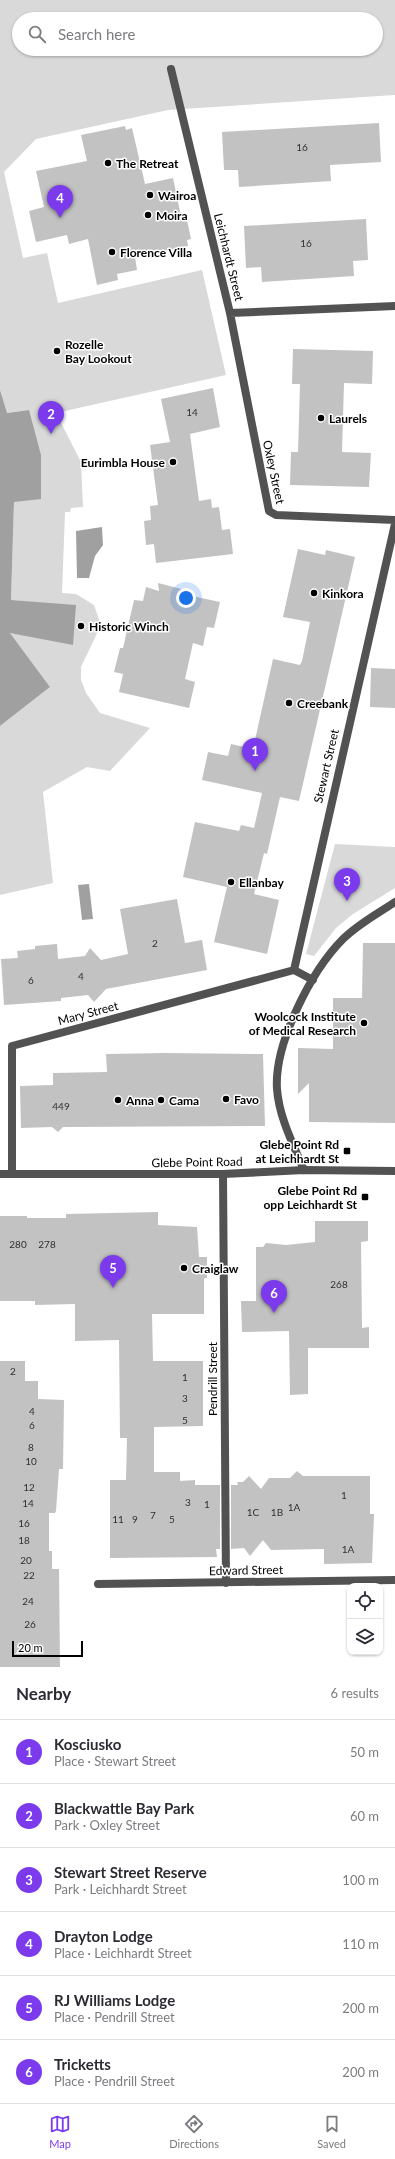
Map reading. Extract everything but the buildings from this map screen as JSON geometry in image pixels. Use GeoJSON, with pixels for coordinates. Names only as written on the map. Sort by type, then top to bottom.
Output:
{"type":"FeatureCollection","features":[{"type":"Feature","properties":{"kind":"street","name":"Leichhardt Street"},"geometry":{"type":"LineString","coordinates":[[171,69],[230,313],[395,306]]}},
{"type":"Feature","properties":{"kind":"street","name":"Oxley Street"},"geometry":{"type":"LineString","coordinates":[[230,313],[270,512],[276,514],[395,520]]}},
{"type":"Feature","properties":{"kind":"street","name":"Stewart Street"},"geometry":{"type":"LineString","coordinates":[[294,970],[395,524]]}},
{"type":"Feature","properties":{"kind":"street"},"geometry":{"type":"LineString","coordinates":[[304,1170],[281,1112],[277,1082],[280,1056],[286,1033],[313,980],[330,955],[346,936],[395,902]]}},
{"type":"Feature","properties":{"kind":"street"},"geometry":{"type":"LineString","coordinates":[[294,970],[313,980]]}},
{"type":"Feature","properties":{"kind":"street","name":"Mary Street"},"geometry":{"type":"LineString","coordinates":[[12,1174],[12,1046],[294,970]]}},
{"type":"Feature","properties":{"kind":"street","name":"Glebe Point Road"},"geometry":{"type":"LineString","coordinates":[[0,1174],[223,1174],[304,1170],[395,1171]]}},
{"type":"Feature","properties":{"kind":"street","name":"Pendrill Street"},"geometry":{"type":"LineString","coordinates":[[223,1174],[226,1583]]}},
{"type":"Feature","properties":{"kind":"street","name":"Edward Street"},"geometry":{"type":"LineString","coordinates":[[98,1584],[395,1580]]}},
{"type":"Feature","properties":{"kind":"shaded area"},"geometry":{"type":"Polygon","coordinates":[[[0,0],[395,0],[395,95],[168,110],[36,139],[4,172],[23,258],[47,253],[58,303],[202,270],[226,375],[56,413],[81,462],[83,507],[71,508],[70,512],[65,512],[62,593],[76,594],[94,605],[101,625],[81,667],[81,680],[86,693],[100,713],[150,728],[110,771],[87,767],[43,792],[53,883],[0,895],[0,726],[50,687],[10,633],[76,606],[11,600],[14,501],[29,410],[6,413],[0,390],[0,0]]]}},
{"type":"Feature","properties":{"kind":"shaded area"},"geometry":{"type":"Polygon","coordinates":[[[0,390],[7,413],[29,410],[41,455],[41,499],[14,502],[11,600],[76,605],[73,645],[10,633],[50,687],[0,726],[0,390]]]}},
{"type":"Feature","properties":{"kind":"shaded area"},"geometry":{"type":"Polygon","coordinates":[[[102,527],[103,545],[95,556],[89,578],[77,578],[76,531],[102,527]]]}},
{"type":"Feature","properties":{"kind":"shaded area"},"geometry":{"type":"Polygon","coordinates":[[[335,844],[395,847],[395,888],[353,914],[336,928],[314,956],[306,954],[335,844]]]}},
{"type":"Feature","properties":{"kind":"shaded area"},"geometry":{"type":"Polygon","coordinates":[[[89,884],[93,919],[82,920],[78,885],[89,884]]]}},
{"type":"Feature","properties":{"kind":"place","name":"The Retreat"},"geometry":{"type":"Point","coordinates":[108,163]}},
{"type":"Feature","properties":{"kind":"place","name":"Wairoa"},"geometry":{"type":"Point","coordinates":[150,195]}},
{"type":"Feature","properties":{"kind":"place","name":"Moira"},"geometry":{"type":"Point","coordinates":[148,215]}},
{"type":"Feature","properties":{"kind":"place","name":"Drayton Lodge"},"geometry":{"type":"Point","coordinates":[60,218]}},
{"type":"Feature","properties":{"kind":"place","name":"Florence Villa"},"geometry":{"type":"Point","coordinates":[112,252]}},
{"type":"Feature","properties":{"kind":"place","name":"Rozelle Bay Lookout"},"geometry":{"type":"Point","coordinates":[57,351]}},
{"type":"Feature","properties":{"kind":"place","name":"Laurels"},"geometry":{"type":"Point","coordinates":[321,418]}},
{"type":"Feature","properties":{"kind":"place","name":"Blackwattle Bay Park"},"geometry":{"type":"Point","coordinates":[51,434]}},
{"type":"Feature","properties":{"kind":"place","name":"Eurimbla House"},"geometry":{"type":"Point","coordinates":[173,462]}},
{"type":"Feature","properties":{"kind":"place","name":"Kinkora"},"geometry":{"type":"Point","coordinates":[314,593]}},
{"type":"Feature","properties":{"kind":"place","name":"Historic Winch"},"geometry":{"type":"Point","coordinates":[81,626]}},
{"type":"Feature","properties":{"kind":"place","name":"Creebank"},"geometry":{"type":"Point","coordinates":[289,703]}},
{"type":"Feature","properties":{"kind":"place","name":"Kosciusko"},"geometry":{"type":"Point","coordinates":[255,771]}},
{"type":"Feature","properties":{"kind":"place","name":"Ellanbay"},"geometry":{"type":"Point","coordinates":[231,882]}},
{"type":"Feature","properties":{"kind":"place","name":"Stewart Street Reserve"},"geometry":{"type":"Point","coordinates":[347,901]}},
{"type":"Feature","properties":{"kind":"place","name":"Woolcock Institute of Medical Research"},"geometry":{"type":"Point","coordinates":[364,1023]}},
{"type":"Feature","properties":{"kind":"place","name":"Favo"},"geometry":{"type":"Point","coordinates":[226,1099]}},
{"type":"Feature","properties":{"kind":"place","name":"Anna"},"geometry":{"type":"Point","coordinates":[118,1100]}},
{"type":"Feature","properties":{"kind":"place","name":"Cama"},"geometry":{"type":"Point","coordinates":[161,1100]}},
{"type":"Feature","properties":{"kind":"place","name":"Glebe Point Rd at Leichhardt St"},"geometry":{"type":"Point","coordinates":[347,1151]}},
{"type":"Feature","properties":{"kind":"place","name":"Glebe Point Rd opp Leichhardt St"},"geometry":{"type":"Point","coordinates":[365,1197]}},
{"type":"Feature","properties":{"kind":"place","name":"Craiglaw"},"geometry":{"type":"Point","coordinates":[184,1268]}},
{"type":"Feature","properties":{"kind":"place","name":"RJ Williams Lodge"},"geometry":{"type":"Point","coordinates":[113,1288]}},
{"type":"Feature","properties":{"kind":"place","name":"Tricketts"},"geometry":{"type":"Point","coordinates":[274,1313]}}]}
